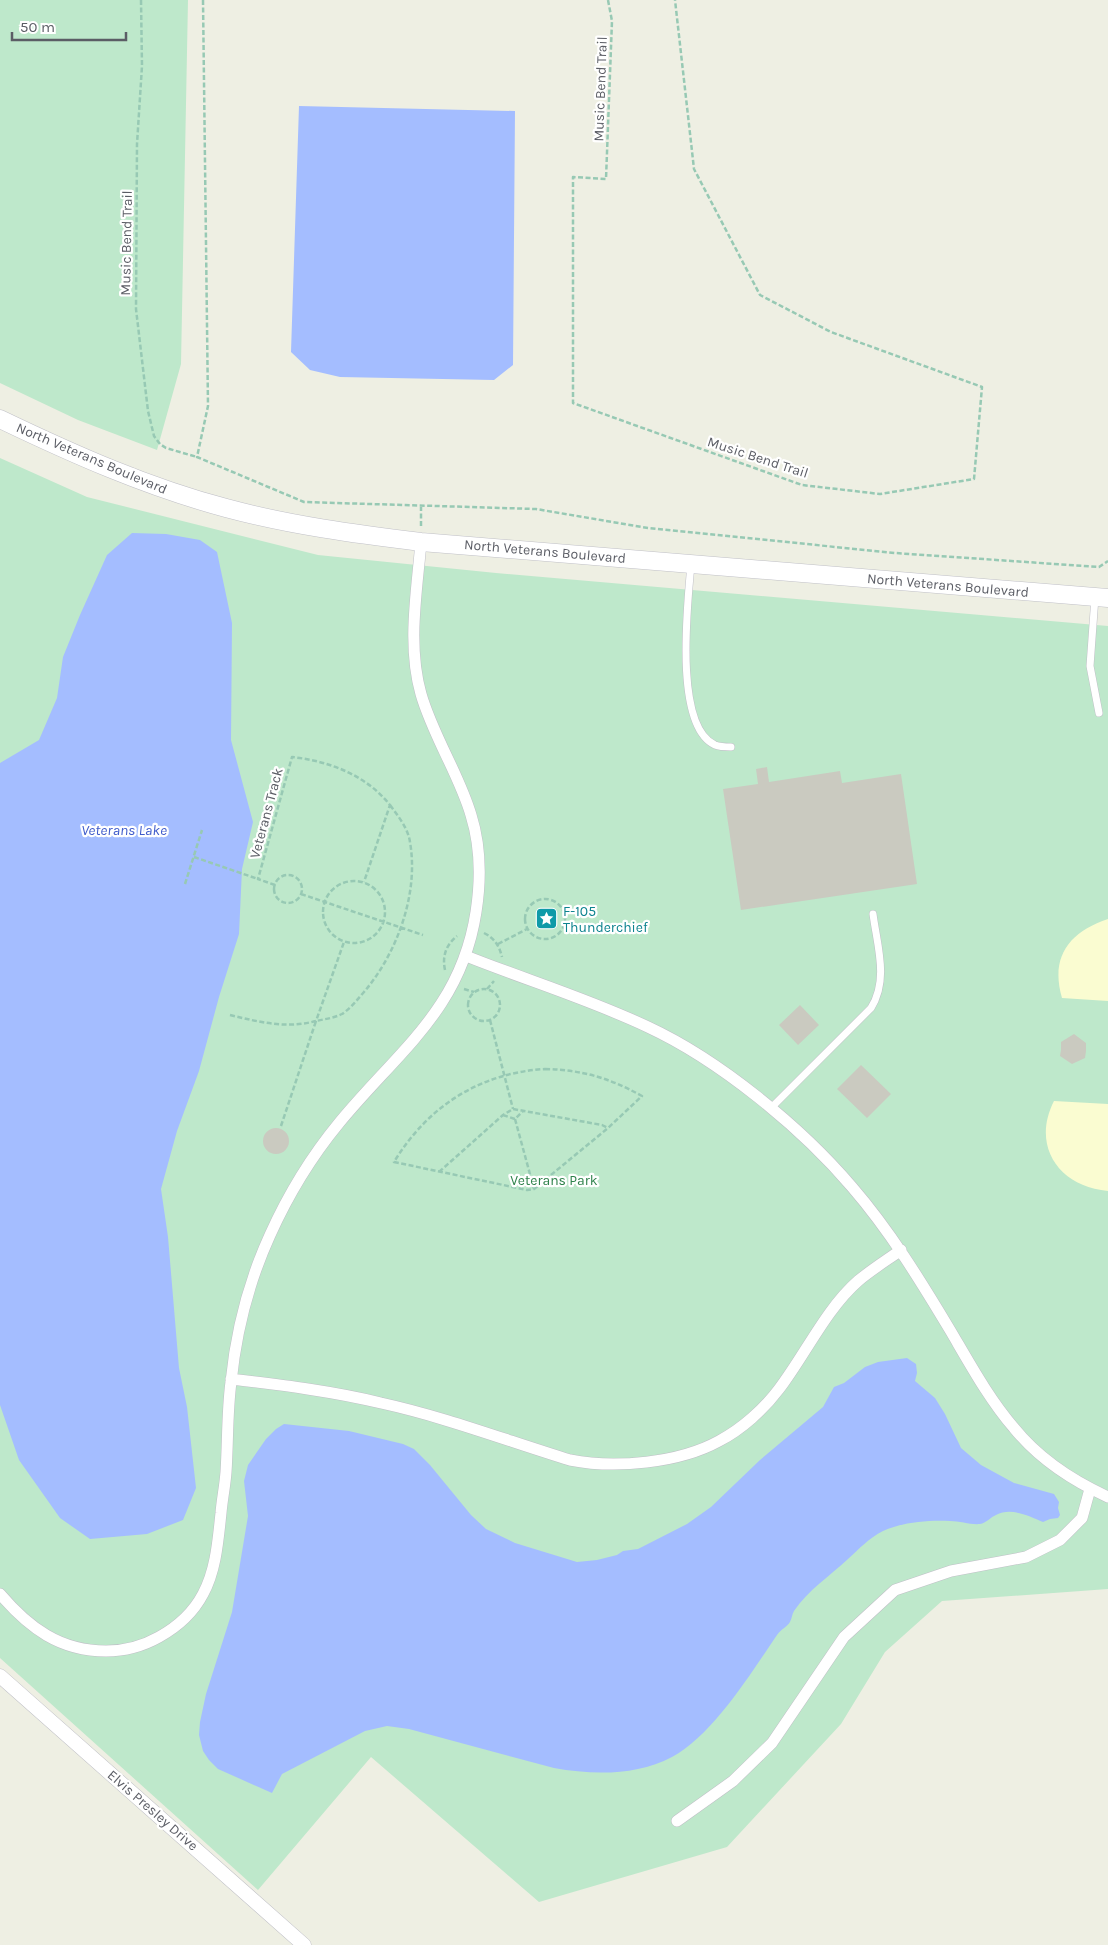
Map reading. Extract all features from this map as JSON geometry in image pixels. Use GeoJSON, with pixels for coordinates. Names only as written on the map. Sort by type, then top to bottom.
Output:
{"type":"FeatureCollection","features":[{"type":"Feature","properties":{"kind":"street","name":"North Veterans Boulevard"},"geometry":{"type":"LineString","coordinates":[[0,419],[135,479],[227,508],[329,529],[420,542],[1102,598]]}},
{"type":"Feature","properties":{"kind":"street"},"geometry":{"type":"LineString","coordinates":[[0,1594],[18,1614],[52,1639],[73,1647],[95,1651],[115,1651],[137,1647],[156,1639],[174,1628],[191,1612],[204,1593],[217,1551],[225,1475],[231,1379],[247,1296],[270,1236],[290,1197],[320,1148],[339,1123],[425,1027],[447,996],[466,956],[476,914],[479,888],[479,857],[471,815],[421,695],[417,677],[414,637],[420,542]]}},
{"type":"Feature","properties":{"kind":"street"},"geometry":{"type":"LineString","coordinates":[[466,956],[572,995],[649,1027],[703,1059],[771,1108],[833,1166],[852,1187],[901,1250],[992,1400],[1014,1429],[1049,1462],[1073,1479],[1108,1497]]}},
{"type":"Feature","properties":{"kind":"street"},"geometry":{"type":"LineString","coordinates":[[231,1379],[323,1391],[382,1403],[448,1421],[570,1460],[587,1463],[634,1462],[678,1456],[718,1442],[764,1407],[846,1294],[857,1282],[901,1250]]}},
{"type":"Feature","properties":{"kind":"street"},"geometry":{"type":"LineString","coordinates":[[677,1821],[733,1782],[772,1744],[844,1637],[894,1590],[952,1571],[1026,1557],[1060,1540],[1082,1518],[1090,1488]]}},
{"type":"Feature","properties":{"kind":"street","name":"Elvis Presley Drive"},"geometry":{"type":"LineString","coordinates":[[0,1676],[304,1945]]}},
{"type":"Feature","properties":{"kind":"lane"},"geometry":{"type":"LineString","coordinates":[[691,563],[686,650],[689,695],[700,729],[708,740],[715,745],[730,747]]}},
{"type":"Feature","properties":{"kind":"lane"},"geometry":{"type":"LineString","coordinates":[[1099,713],[1090,666],[1102,598]]}},
{"type":"Feature","properties":{"kind":"lane"},"geometry":{"type":"LineString","coordinates":[[771,1108],[871,1008],[876,1000],[881,984],[880,962],[873,914]]}},
{"type":"Feature","properties":{"kind":"path","name":"Music Bend Trail"},"geometry":{"type":"LineString","coordinates":[[141,0],[142,66],[137,154],[136,309],[148,411],[154,436],[166,448],[197,457],[304,502],[536,508],[648,528],[895,553],[1099,567],[1108,561]]}},
{"type":"Feature","properties":{"kind":"path"},"geometry":{"type":"LineString","coordinates":[[197,457],[208,406],[203,0]]}},
{"type":"Feature","properties":{"kind":"path","name":"Music Bend Trail"},"geometry":{"type":"LineString","coordinates":[[608,0],[612,21],[606,179],[573,178],[573,403],[802,485],[880,494],[974,479],[982,387],[831,332],[760,295],[694,169],[674,0]]}},
{"type":"Feature","properties":{"kind":"path"},"geometry":{"type":"LineString","coordinates":[[420,542],[421,505]]}},
{"type":"Feature","properties":{"kind":"path","name":"Veterans Track"},"geometry":{"type":"LineString","coordinates":[[230,1015],[278,1025],[303,1024],[337,1016],[356,1001],[378,974],[387,959],[400,928],[410,886],[410,841],[403,824],[390,805],[372,788],[345,770],[318,761],[292,757],[258,879],[275,885]]}},
{"type":"Feature","properties":{"kind":"path"},"geometry":{"type":"LineString","coordinates":[[364,882],[390,805]]}},
{"type":"Feature","properties":{"kind":"path"},"geometry":{"type":"LineString","coordinates":[[185,884],[202,830]]}},
{"type":"Feature","properties":{"kind":"path"},"geometry":{"type":"LineString","coordinates":[[194,857],[258,879]]}},
{"type":"Feature","properties":{"kind":"path"},"geometry":{"type":"LineString","coordinates":[[290,876],[298,880],[302,889],[301,894],[296,901],[284,903],[276,898],[275,885],[280,878],[290,876]]}},
{"type":"Feature","properties":{"kind":"path"},"geometry":{"type":"LineString","coordinates":[[354,880],[364,882],[373,887],[380,895],[384,905],[383,922],[376,934],[368,940],[352,944],[344,942],[330,932],[325,923],[323,913],[324,902],[336,886],[344,882],[354,880]]}},
{"type":"Feature","properties":{"kind":"path"},"geometry":{"type":"LineString","coordinates":[[301,894],[423,935]]}},
{"type":"Feature","properties":{"kind":"path"},"geometry":{"type":"LineString","coordinates":[[544,899],[551,900],[561,907],[564,913],[564,926],[556,936],[544,939],[537,938],[527,929],[525,916],[532,904],[544,899]]}},
{"type":"Feature","properties":{"kind":"path"},"geometry":{"type":"LineString","coordinates":[[498,944],[527,929]]}},
{"type":"Feature","properties":{"kind":"path"},"geometry":{"type":"LineString","coordinates":[[481,932],[498,944],[502,963]]}},
{"type":"Feature","properties":{"kind":"path"},"geometry":{"type":"LineString","coordinates":[[281,1126],[344,942]]}},
{"type":"Feature","properties":{"kind":"path"},"geometry":{"type":"LineString","coordinates":[[487,989],[497,977]]}},
{"type":"Feature","properties":{"kind":"path"},"geometry":{"type":"LineString","coordinates":[[487,989],[496,994],[500,1004],[498,1014],[490,1020],[483,1021],[473,1017],[468,1007],[468,1002],[474,992],[487,989]]}},
{"type":"Feature","properties":{"kind":"path"},"geometry":{"type":"LineString","coordinates":[[490,1020],[513,1109]]}},
{"type":"Feature","properties":{"kind":"path"},"geometry":{"type":"LineString","coordinates":[[540,1069],[576,1071],[606,1078],[642,1096],[608,1128],[534,1189],[527,1190],[394,1162],[409,1138],[439,1108],[464,1091],[504,1075],[540,1069]]}},
{"type":"Feature","properties":{"kind":"path"},"geometry":{"type":"LineString","coordinates":[[439,1172],[513,1109],[602,1125],[608,1128]]}},
{"type":"Feature","properties":{"kind":"path"},"geometry":{"type":"LineString","coordinates":[[515,1119],[523,1110]]}},
{"type":"Feature","properties":{"kind":"path"},"geometry":{"type":"LineString","coordinates":[[503,1116],[515,1119]]}},
{"type":"Feature","properties":{"kind":"path"},"geometry":{"type":"LineString","coordinates":[[515,1119],[534,1189]]}},
{"type":"Feature","properties":{"kind":"green space"},"geometry":{"type":"Polygon","coordinates":[[[0,0],[188,0],[181,364],[157,450],[78,420],[0,383],[0,0]]]}},
{"type":"Feature","properties":{"kind":"green space","name":"Veterans Park"},"geometry":{"type":"Polygon","coordinates":[[[0,458],[87,497],[318,555],[496,573],[1108,626],[1108,1589],[942,1601],[885,1652],[841,1724],[727,1847],[539,1902],[371,1757],[258,1890],[0,1658],[0,458]]]}},
{"type":"Feature","properties":{"kind":"sand"},"geometry":{"type":"Polygon","coordinates":[[[1108,919],[1108,1001],[1062,998],[1059,970],[1061,958],[1066,948],[1083,931],[1094,924],[1108,919]]]}},
{"type":"Feature","properties":{"kind":"sand"},"geometry":{"type":"Polygon","coordinates":[[[1054,1101],[1108,1104],[1108,1191],[1091,1188],[1076,1182],[1063,1173],[1054,1161],[1048,1148],[1046,1133],[1048,1118],[1054,1101]]]}},
{"type":"Feature","properties":{"kind":"water"},"geometry":{"type":"Polygon","coordinates":[[[299,106],[515,111],[513,365],[494,380],[340,377],[310,370],[291,352],[299,106]]]}},
{"type":"Feature","properties":{"kind":"water","name":"Veterans Lake"},"geometry":{"type":"Polygon","coordinates":[[[132,533],[166,534],[200,540],[217,552],[232,623],[231,740],[253,822],[242,869],[239,934],[219,997],[199,1071],[177,1131],[161,1189],[168,1237],[179,1368],[187,1407],[196,1488],[183,1520],[147,1534],[90,1539],[60,1518],[19,1460],[0,1405],[0,763],[39,740],[57,698],[63,657],[80,615],[107,555],[132,533]]]}},
{"type":"Feature","properties":{"kind":"water"},"geometry":{"type":"Polygon","coordinates":[[[907,1358],[916,1364],[917,1373],[915,1381],[935,1398],[961,1448],[981,1465],[1014,1483],[1054,1494],[1059,1502],[1060,1515],[1058,1518],[1043,1522],[1020,1513],[1008,1512],[996,1515],[980,1524],[954,1521],[924,1521],[899,1526],[878,1534],[864,1544],[806,1596],[794,1611],[789,1624],[780,1631],[716,1719],[687,1747],[672,1757],[644,1768],[629,1771],[584,1772],[554,1768],[409,1729],[387,1726],[365,1731],[282,1774],[272,1793],[218,1769],[203,1751],[199,1735],[200,1722],[206,1694],[232,1612],[248,1516],[244,1481],[248,1465],[266,1439],[284,1424],[349,1431],[403,1444],[414,1449],[430,1465],[471,1515],[486,1529],[515,1543],[577,1562],[597,1560],[617,1555],[623,1551],[638,1549],[687,1524],[711,1507],[760,1460],[823,1407],[834,1387],[844,1383],[865,1367],[878,1362],[907,1358]]]}},
{"type":"Feature","properties":{"kind":"building"},"geometry":{"type":"Polygon","coordinates":[[[767,767],[769,782],[840,771],[842,783],[901,774],[917,884],[741,910],[723,789],[758,784],[756,769],[767,767]]]}},
{"type":"Feature","properties":{"kind":"building"},"geometry":{"type":"Polygon","coordinates":[[[800,1005],[819,1025],[798,1045],[779,1025],[800,1005]]]}},
{"type":"Feature","properties":{"kind":"building"},"geometry":{"type":"Polygon","coordinates":[[[1074,1034],[1086,1043],[1086,1051],[1085,1058],[1072,1064],[1060,1056],[1061,1042],[1074,1034]]]}},
{"type":"Feature","properties":{"kind":"building"},"geometry":{"type":"Polygon","coordinates":[[[861,1065],[891,1094],[867,1118],[837,1089],[861,1065]]]}},
{"type":"Feature","properties":{"kind":"building"},"geometry":{"type":"Polygon","coordinates":[[[276,1128],[285,1132],[289,1141],[285,1150],[276,1154],[267,1150],[263,1141],[267,1132],[276,1128]]]}},
{"type":"Feature","properties":{"kind":"place","name":"F-105 Thunderchief"},"geometry":{"type":"Point","coordinates":[547,919]}}]}
